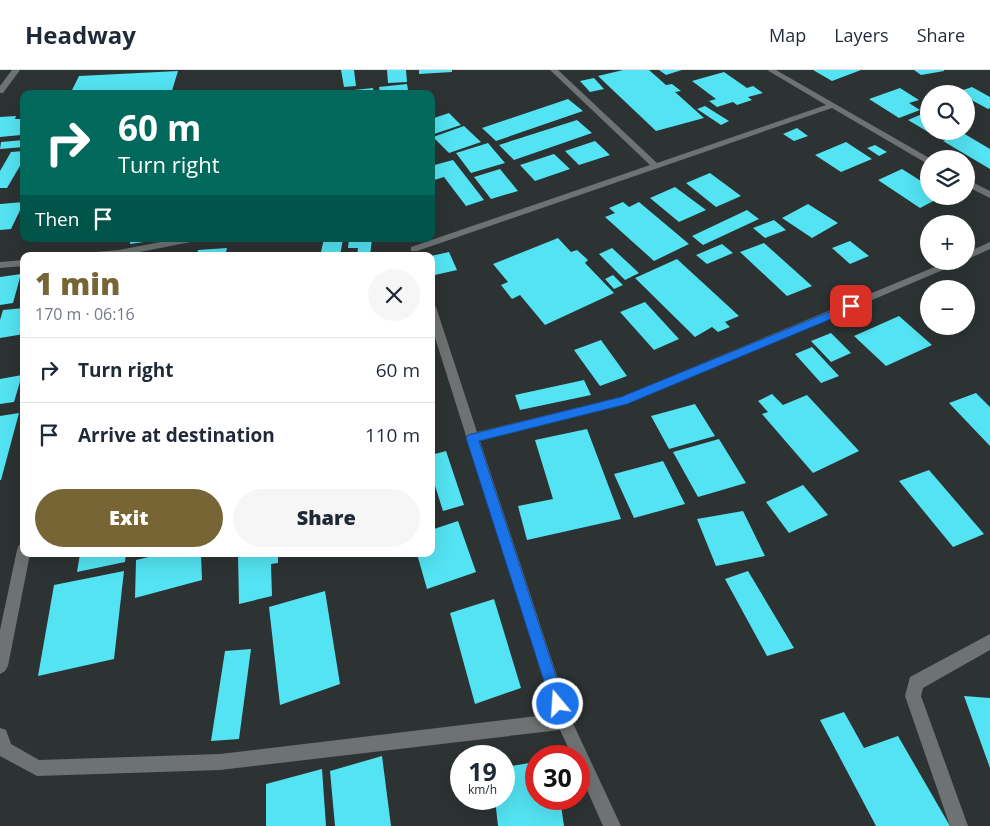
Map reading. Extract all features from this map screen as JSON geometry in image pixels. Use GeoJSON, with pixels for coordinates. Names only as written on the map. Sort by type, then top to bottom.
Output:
{"type":"FeatureCollection","features":[{"type":"Feature","properties":{"kind":"street"},"geometry":{"type":"LineString","coordinates":[[0,91],[16,70]]}},
{"type":"Feature","properties":{"kind":"street"},"geometry":{"type":"LineString","coordinates":[[554,70],[656,166]]}},
{"type":"Feature","properties":{"kind":"street"},"geometry":{"type":"LineString","coordinates":[[770,70],[920,156]]}},
{"type":"Feature","properties":{"kind":"street"},"geometry":{"type":"LineString","coordinates":[[435,241],[831,106]]}},
{"type":"Feature","properties":{"kind":"street"},"geometry":{"type":"LineString","coordinates":[[975,187],[990,195]]}},
{"type":"Feature","properties":{"kind":"street"},"geometry":{"type":"LineString","coordinates":[[114,252],[177,242]]}},
{"type":"Feature","properties":{"kind":"street"},"geometry":{"type":"LineString","coordinates":[[414,248],[432,242]]}},
{"type":"Feature","properties":{"kind":"street"},"geometry":{"type":"LineString","coordinates":[[975,252],[990,245]]}},
{"type":"Feature","properties":{"kind":"street"},"geometry":{"type":"LineString","coordinates":[[0,265],[20,263]]}},
{"type":"Feature","properties":{"kind":"street"},"geometry":{"type":"LineString","coordinates":[[472,438],[623,401],[937,270]]}},
{"type":"Feature","properties":{"kind":"street"},"geometry":{"type":"LineString","coordinates":[[435,319],[564,721],[612,826]]}},
{"type":"Feature","properties":{"kind":"street"},"geometry":{"type":"LineString","coordinates":[[0,666],[23,557]]}},
{"type":"Feature","properties":{"kind":"street"},"geometry":{"type":"LineString","coordinates":[[959,826],[913,696],[916,682],[990,642]]}},
{"type":"Feature","properties":{"kind":"street"},"geometry":{"type":"LineString","coordinates":[[0,736],[4,749],[37,768],[220,762],[564,721]]}},
{"type":"Feature","properties":{"kind":"building"},"geometry":{"type":"Polygon","coordinates":[[[341,70],[354,70],[356,86],[344,87],[341,70]]]}},
{"type":"Feature","properties":{"kind":"building"},"geometry":{"type":"Polygon","coordinates":[[[387,70],[406,70],[407,82],[388,83],[387,70]]]}},
{"type":"Feature","properties":{"kind":"building"},"geometry":{"type":"Polygon","coordinates":[[[419,70],[452,70],[452,72],[419,74],[419,70]]]}},
{"type":"Feature","properties":{"kind":"building"},"geometry":{"type":"Polygon","coordinates":[[[623,70],[649,70],[666,85],[672,84],[681,91],[675,92],[704,118],[656,131],[598,76],[623,70]]]}},
{"type":"Feature","properties":{"kind":"building"},"geometry":{"type":"Polygon","coordinates":[[[659,70],[682,70],[666,75],[659,70]]]}},
{"type":"Feature","properties":{"kind":"building"},"geometry":{"type":"Polygon","coordinates":[[[813,70],[861,70],[832,81],[813,70]]]}},
{"type":"Feature","properties":{"kind":"building"},"geometry":{"type":"Polygon","coordinates":[[[914,70],[944,70],[944,71],[921,75],[914,70]]]}},
{"type":"Feature","properties":{"kind":"building"},"geometry":{"type":"Polygon","coordinates":[[[178,71],[172,90],[72,90],[79,76],[178,71]]]}},
{"type":"Feature","properties":{"kind":"building"},"geometry":{"type":"Polygon","coordinates":[[[724,72],[747,88],[753,86],[763,93],[748,97],[752,100],[737,105],[733,102],[717,107],[709,101],[716,99],[692,81],[724,72]]]}},
{"type":"Feature","properties":{"kind":"building"},"geometry":{"type":"Polygon","coordinates":[[[594,78],[604,89],[590,92],[580,81],[594,78]]]}},
{"type":"Feature","properties":{"kind":"building"},"geometry":{"type":"Polygon","coordinates":[[[407,84],[408,90],[380,90],[379,87],[407,84]]]}},
{"type":"Feature","properties":{"kind":"building"},"geometry":{"type":"Polygon","coordinates":[[[373,88],[373,90],[354,90],[373,88]]]}},
{"type":"Feature","properties":{"kind":"building"},"geometry":{"type":"Polygon","coordinates":[[[900,88],[919,100],[909,103],[920,110],[899,118],[869,99],[900,88]]]}},
{"type":"Feature","properties":{"kind":"building"},"geometry":{"type":"Polygon","coordinates":[[[975,89],[990,97],[990,108],[988,109],[975,102],[975,89]]]}},
{"type":"Feature","properties":{"kind":"building"},"geometry":{"type":"Polygon","coordinates":[[[568,99],[583,111],[496,141],[482,128],[568,99]]]}},
{"type":"Feature","properties":{"kind":"building"},"geometry":{"type":"Polygon","coordinates":[[[705,106],[729,121],[721,125],[697,109],[705,106]]]}},
{"type":"Feature","properties":{"kind":"building"},"geometry":{"type":"Polygon","coordinates":[[[449,113],[461,125],[435,134],[435,118],[449,113]]]}},
{"type":"Feature","properties":{"kind":"building"},"geometry":{"type":"Polygon","coordinates":[[[920,115],[920,127],[908,120],[920,115]]]}},
{"type":"Feature","properties":{"kind":"building"},"geometry":{"type":"Polygon","coordinates":[[[16,116],[15,119],[20,119],[20,135],[0,137],[0,117],[16,116]]]}},
{"type":"Feature","properties":{"kind":"building"},"geometry":{"type":"Polygon","coordinates":[[[577,120],[592,133],[514,160],[499,145],[577,120]]]}},
{"type":"Feature","properties":{"kind":"building"},"geometry":{"type":"Polygon","coordinates":[[[464,126],[481,142],[449,153],[435,139],[435,136],[464,126]]]}},
{"type":"Feature","properties":{"kind":"building"},"geometry":{"type":"Polygon","coordinates":[[[797,128],[808,136],[794,141],[783,134],[797,128]]]}},
{"type":"Feature","properties":{"kind":"building"},"geometry":{"type":"Polygon","coordinates":[[[20,140],[20,147],[0,149],[1,142],[20,140]]]}},
{"type":"Feature","properties":{"kind":"building"},"geometry":{"type":"Polygon","coordinates":[[[975,140],[990,149],[990,169],[975,160],[975,150],[958,150],[943,141],[975,140]]]}},
{"type":"Feature","properties":{"kind":"building"},"geometry":{"type":"Polygon","coordinates":[[[595,141],[610,155],[579,165],[565,151],[595,141]]]}},
{"type":"Feature","properties":{"kind":"building"},"geometry":{"type":"Polygon","coordinates":[[[846,142],[872,159],[841,172],[815,155],[846,142]]]}},
{"type":"Feature","properties":{"kind":"building"},"geometry":{"type":"Polygon","coordinates":[[[488,143],[505,163],[471,173],[456,153],[488,143]]]}},
{"type":"Feature","properties":{"kind":"building"},"geometry":{"type":"Polygon","coordinates":[[[875,145],[887,152],[879,156],[867,148],[875,145]]]}},
{"type":"Feature","properties":{"kind":"building"},"geometry":{"type":"Polygon","coordinates":[[[20,151],[20,166],[7,188],[0,188],[0,171],[11,152],[20,151]]]}},
{"type":"Feature","properties":{"kind":"building"},"geometry":{"type":"Polygon","coordinates":[[[554,154],[570,169],[535,181],[520,165],[554,154]]]}},
{"type":"Feature","properties":{"kind":"building"},"geometry":{"type":"Polygon","coordinates":[[[453,160],[484,200],[466,206],[444,177],[435,180],[435,165],[453,160]]]}},
{"type":"Feature","properties":{"kind":"building"},"geometry":{"type":"Polygon","coordinates":[[[500,169],[518,191],[491,199],[474,177],[500,169]]]}},
{"type":"Feature","properties":{"kind":"building"},"geometry":{"type":"Polygon","coordinates":[[[902,169],[920,180],[920,205],[926,205],[920,208],[878,180],[902,169]]]}},
{"type":"Feature","properties":{"kind":"building"},"geometry":{"type":"Polygon","coordinates":[[[710,173],[741,196],[716,207],[686,183],[710,173]]]}},
{"type":"Feature","properties":{"kind":"building"},"geometry":{"type":"Polygon","coordinates":[[[675,187],[706,210],[679,222],[650,198],[675,187]]]}},
{"type":"Feature","properties":{"kind":"building"},"geometry":{"type":"Polygon","coordinates":[[[20,202],[20,210],[11,229],[0,230],[0,204],[20,202]]]}},
{"type":"Feature","properties":{"kind":"building"},"geometry":{"type":"Polygon","coordinates":[[[623,202],[629,207],[639,202],[689,244],[654,261],[605,217],[615,213],[609,208],[623,202]]]}},
{"type":"Feature","properties":{"kind":"building"},"geometry":{"type":"Polygon","coordinates":[[[808,204],[838,223],[812,238],[782,218],[808,204]]]}},
{"type":"Feature","properties":{"kind":"building"},"geometry":{"type":"Polygon","coordinates":[[[747,210],[759,219],[703,245],[692,236],[747,210]]]}},
{"type":"Feature","properties":{"kind":"building"},"geometry":{"type":"Polygon","coordinates":[[[774,220],[786,230],[765,238],[753,228],[774,220]]]}},
{"type":"Feature","properties":{"kind":"building"},"geometry":{"type":"Polygon","coordinates":[[[558,238],[571,252],[577,250],[588,260],[585,263],[614,293],[545,325],[520,295],[512,299],[501,285],[508,282],[493,264],[558,238]]]}},
{"type":"Feature","properties":{"kind":"building"},"geometry":{"type":"Polygon","coordinates":[[[850,241],[869,256],[850,264],[832,248],[850,241]]]}},
{"type":"Feature","properties":{"kind":"building"},"geometry":{"type":"Polygon","coordinates":[[[323,242],[342,242],[341,252],[321,252],[323,242]]]}},
{"type":"Feature","properties":{"kind":"building"},"geometry":{"type":"Polygon","coordinates":[[[349,242],[372,242],[370,252],[358,252],[358,248],[348,248],[349,242]]]}},
{"type":"Feature","properties":{"kind":"building"},"geometry":{"type":"Polygon","coordinates":[[[764,243],[812,286],[787,296],[740,252],[764,243]]]}},
{"type":"Feature","properties":{"kind":"building"},"geometry":{"type":"Polygon","coordinates":[[[722,244],[733,253],[707,264],[696,255],[722,244]]]}},
{"type":"Feature","properties":{"kind":"building"},"geometry":{"type":"Polygon","coordinates":[[[227,248],[226,252],[198,252],[198,250],[227,248]]]}},
{"type":"Feature","properties":{"kind":"building"},"geometry":{"type":"Polygon","coordinates":[[[612,248],[639,273],[625,280],[599,254],[612,248]]]}},
{"type":"Feature","properties":{"kind":"building"},"geometry":{"type":"Polygon","coordinates":[[[449,252],[457,270],[435,275],[435,255],[449,252]]]}},
{"type":"Feature","properties":{"kind":"building"},"geometry":{"type":"Polygon","coordinates":[[[677,259],[739,316],[725,322],[730,327],[718,332],[712,327],[695,337],[635,278],[677,259]]]}},
{"type":"Feature","properties":{"kind":"building"},"geometry":{"type":"Polygon","coordinates":[[[20,274],[13,303],[0,305],[0,277],[20,274]]]}},
{"type":"Feature","properties":{"kind":"building"},"geometry":{"type":"Polygon","coordinates":[[[613,275],[623,285],[614,289],[605,279],[613,275]]]}},
{"type":"Feature","properties":{"kind":"building"},"geometry":{"type":"Polygon","coordinates":[[[645,302],[679,339],[654,350],[620,312],[645,302]]]}},
{"type":"Feature","properties":{"kind":"building"},"geometry":{"type":"Polygon","coordinates":[[[20,308],[20,335],[0,338],[0,320],[3,310],[20,308]]]}},
{"type":"Feature","properties":{"kind":"building"},"geometry":{"type":"Polygon","coordinates":[[[899,316],[932,345],[886,366],[854,336],[899,316]]]}},
{"type":"Feature","properties":{"kind":"building"},"geometry":{"type":"Polygon","coordinates":[[[831,333],[851,353],[831,362],[811,341],[831,333]]]}},
{"type":"Feature","properties":{"kind":"building"},"geometry":{"type":"Polygon","coordinates":[[[601,340],[627,376],[600,386],[574,350],[601,340]]]}},
{"type":"Feature","properties":{"kind":"building"},"geometry":{"type":"Polygon","coordinates":[[[812,347],[839,376],[821,383],[795,354],[812,347]]]}},
{"type":"Feature","properties":{"kind":"building"},"geometry":{"type":"Polygon","coordinates":[[[20,375],[14,402],[0,404],[0,379],[20,375]]]}},
{"type":"Feature","properties":{"kind":"building"},"geometry":{"type":"Polygon","coordinates":[[[584,380],[591,395],[520,410],[515,395],[584,380]]]}},
{"type":"Feature","properties":{"kind":"building"},"geometry":{"type":"Polygon","coordinates":[[[976,393],[990,407],[990,446],[949,403],[976,393]]]}},
{"type":"Feature","properties":{"kind":"building"},"geometry":{"type":"Polygon","coordinates":[[[772,394],[783,405],[807,395],[859,451],[813,473],[762,414],[768,412],[758,401],[772,394]]]}},
{"type":"Feature","properties":{"kind":"building"},"geometry":{"type":"Polygon","coordinates":[[[695,404],[715,436],[669,449],[651,416],[695,404]]]}},
{"type":"Feature","properties":{"kind":"building"},"geometry":{"type":"Polygon","coordinates":[[[19,413],[1,480],[0,480],[0,416],[19,413]]]}},
{"type":"Feature","properties":{"kind":"building"},"geometry":{"type":"Polygon","coordinates":[[[587,429],[621,519],[527,540],[518,506],[553,499],[535,440],[587,429]]]}},
{"type":"Feature","properties":{"kind":"building"},"geometry":{"type":"Polygon","coordinates":[[[719,439],[746,483],[698,497],[673,452],[719,439]]]}},
{"type":"Feature","properties":{"kind":"building"},"geometry":{"type":"Polygon","coordinates":[[[446,451],[464,505],[443,511],[435,486],[435,454],[446,451]]]}},
{"type":"Feature","properties":{"kind":"building"},"geometry":{"type":"Polygon","coordinates":[[[663,461],[685,504],[634,518],[614,474],[663,461]]]}},
{"type":"Feature","properties":{"kind":"building"},"geometry":{"type":"Polygon","coordinates":[[[929,470],[984,534],[953,547],[899,481],[929,470]]]}},
{"type":"Feature","properties":{"kind":"building"},"geometry":{"type":"Polygon","coordinates":[[[803,485],[828,515],[789,533],[766,502],[803,485]]]}},
{"type":"Feature","properties":{"kind":"building"},"geometry":{"type":"Polygon","coordinates":[[[743,511],[765,556],[716,566],[697,519],[743,511]]]}},
{"type":"Feature","properties":{"kind":"building"},"geometry":{"type":"Polygon","coordinates":[[[458,521],[476,572],[427,589],[418,557],[435,557],[435,529],[458,521]]]}},
{"type":"Feature","properties":{"kind":"building"},"geometry":{"type":"Polygon","coordinates":[[[80,557],[126,557],[125,562],[77,572],[80,557]]]}},
{"type":"Feature","properties":{"kind":"building"},"geometry":{"type":"Polygon","coordinates":[[[148,557],[201,557],[202,580],[135,598],[136,560],[148,557]]]}},
{"type":"Feature","properties":{"kind":"building"},"geometry":{"type":"Polygon","coordinates":[[[238,557],[278,557],[278,563],[271,564],[272,596],[239,604],[238,557]]]}},
{"type":"Feature","properties":{"kind":"building"},"geometry":{"type":"Polygon","coordinates":[[[124,571],[114,659],[38,676],[54,585],[124,571]]]}},
{"type":"Feature","properties":{"kind":"building"},"geometry":{"type":"Polygon","coordinates":[[[748,571],[794,648],[767,656],[725,579],[748,571]]]}},
{"type":"Feature","properties":{"kind":"building"},"geometry":{"type":"Polygon","coordinates":[[[325,591],[340,684],[280,705],[269,607],[325,591]]]}},
{"type":"Feature","properties":{"kind":"building"},"geometry":{"type":"Polygon","coordinates":[[[494,599],[521,688],[475,704],[450,613],[494,599]]]}},
{"type":"Feature","properties":{"kind":"building"},"geometry":{"type":"Polygon","coordinates":[[[251,649],[239,739],[211,741],[225,651],[251,649]]]}},
{"type":"Feature","properties":{"kind":"building"},"geometry":{"type":"Polygon","coordinates":[[[964,696],[990,698],[990,768],[964,696]]]}},
{"type":"Feature","properties":{"kind":"building"},"geometry":{"type":"Polygon","coordinates":[[[844,712],[864,748],[898,736],[950,826],[876,826],[820,720],[844,712]]]}},
{"type":"Feature","properties":{"kind":"building"},"geometry":{"type":"Polygon","coordinates":[[[382,756],[391,826],[335,826],[330,771],[382,756]]]}},
{"type":"Feature","properties":{"kind":"building"},"geometry":{"type":"Polygon","coordinates":[[[525,764],[525,810],[562,810],[564,826],[498,826],[496,810],[515,810],[515,765],[525,764]]]}},
{"type":"Feature","properties":{"kind":"building"},"geometry":{"type":"Polygon","coordinates":[[[322,769],[326,826],[266,826],[266,784],[322,769]]]}},
{"type":"Feature","properties":{"kind":"route"},"geometry":{"type":"LineString","coordinates":[[558,704],[472,438],[623,401],[851,306]]}}]}
